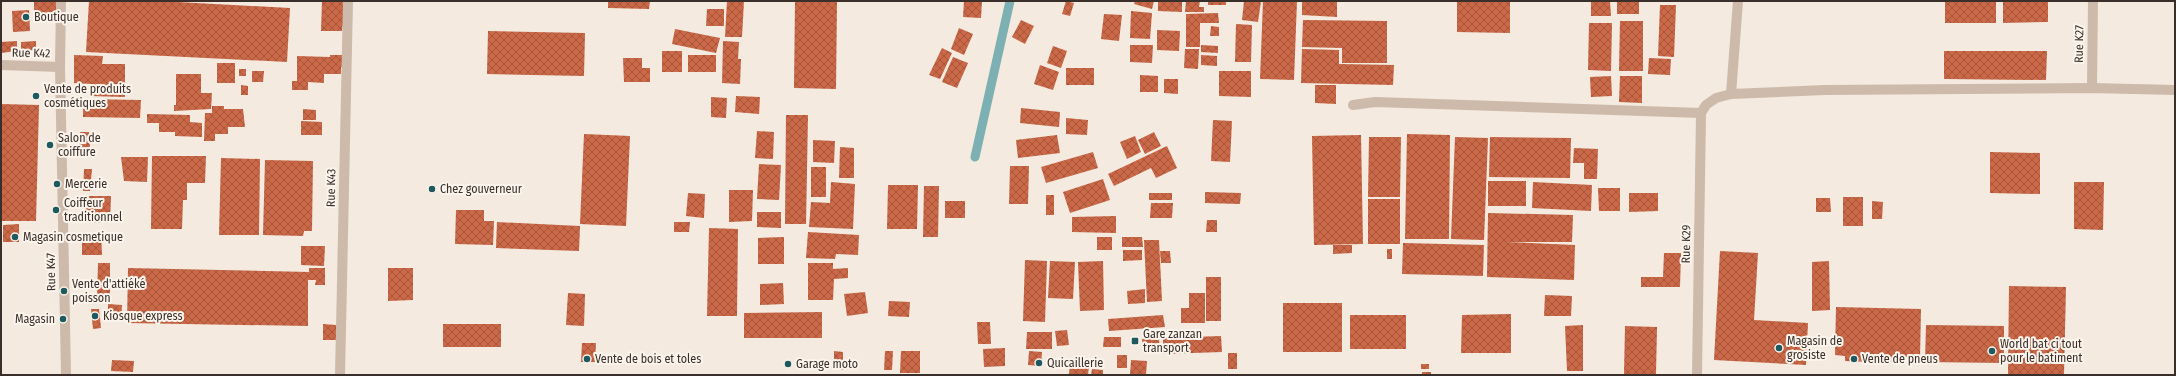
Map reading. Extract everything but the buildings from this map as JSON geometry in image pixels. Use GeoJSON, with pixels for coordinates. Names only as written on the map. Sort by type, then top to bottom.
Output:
{"type":"FeatureCollection","features":[{"type":"Feature","properties":{"kind":"street","name":"Rue K47"},"geometry":{"type":"LineString","coordinates":[[61,1],[60,66],[66,375]]}},
{"type":"Feature","properties":{"kind":"street","name":"Rue K43"},"geometry":{"type":"LineString","coordinates":[[340,375],[348,1]]}},
{"type":"Feature","properties":{"kind":"street"},"geometry":{"type":"LineString","coordinates":[[1731,94],[1738,1]]}},
{"type":"Feature","properties":{"kind":"street","name":"Rue K27"},"geometry":{"type":"LineString","coordinates":[[2092,88],[2093,1]]}},
{"type":"Feature","properties":{"kind":"street","name":"Rue K42"},"geometry":{"type":"LineString","coordinates":[[1,65],[60,66]]}},
{"type":"Feature","properties":{"kind":"street"},"geometry":{"type":"LineString","coordinates":[[1353,105],[1375,102],[1701,113],[1706,105],[1716,98],[1731,94],[1825,90],[2092,88],[2175,90]]}},
{"type":"Feature","properties":{"kind":"street","name":"Rue K29"},"geometry":{"type":"LineString","coordinates":[[1697,375],[1701,113]]}},
{"type":"Feature","properties":{"kind":"waterway"},"geometry":{"type":"LineString","coordinates":[[975,157],[1010,1]]}},
{"type":"Feature","properties":{"kind":"place","name":"Boutique"},"geometry":{"type":"Point","coordinates":[26,17]}},
{"type":"Feature","properties":{"kind":"place","name":"Vente de produits cosmétiques"},"geometry":{"type":"Point","coordinates":[36,96]}},
{"type":"Feature","properties":{"kind":"place","name":"Salon de coiffure"},"geometry":{"type":"Point","coordinates":[50,145]}},
{"type":"Feature","properties":{"kind":"place","name":"Mercerie"},"geometry":{"type":"Point","coordinates":[57,184]}},
{"type":"Feature","properties":{"kind":"place","name":"Chez gouverneur"},"geometry":{"type":"Point","coordinates":[432,189]}},
{"type":"Feature","properties":{"kind":"place","name":"Coiffeur traditionnel"},"geometry":{"type":"Point","coordinates":[56,210]}},
{"type":"Feature","properties":{"kind":"place","name":"Magasin cosmetique"},"geometry":{"type":"Point","coordinates":[15,237]}},
{"type":"Feature","properties":{"kind":"place","name":"Vente d'attiéké poisson"},"geometry":{"type":"Point","coordinates":[64,291]}},
{"type":"Feature","properties":{"kind":"place","name":"Kiosque express"},"geometry":{"type":"Point","coordinates":[95,316]}},
{"type":"Feature","properties":{"kind":"place","name":"Magasin"},"geometry":{"type":"Point","coordinates":[63,319]}},
{"type":"Feature","properties":{"kind":"place","name":"Gare zanzan transport"},"geometry":{"type":"Point","coordinates":[1135,341]}},
{"type":"Feature","properties":{"kind":"place","name":"Magasin de grosiste"},"geometry":{"type":"Point","coordinates":[1779,348]}},
{"type":"Feature","properties":{"kind":"place","name":"World bat ci tout pour le batiment"},"geometry":{"type":"Point","coordinates":[1992,351]}},
{"type":"Feature","properties":{"kind":"place","name":"Vente de bois et toles"},"geometry":{"type":"Point","coordinates":[587,359]}},
{"type":"Feature","properties":{"kind":"place","name":"Vente de pneus"},"geometry":{"type":"Point","coordinates":[1854,359]}},
{"type":"Feature","properties":{"kind":"place","name":"Quicaillerie"},"geometry":{"type":"Point","coordinates":[1039,363]}},
{"type":"Feature","properties":{"kind":"place","name":"Garage moto"},"geometry":{"type":"Point","coordinates":[788,364]}}]}
